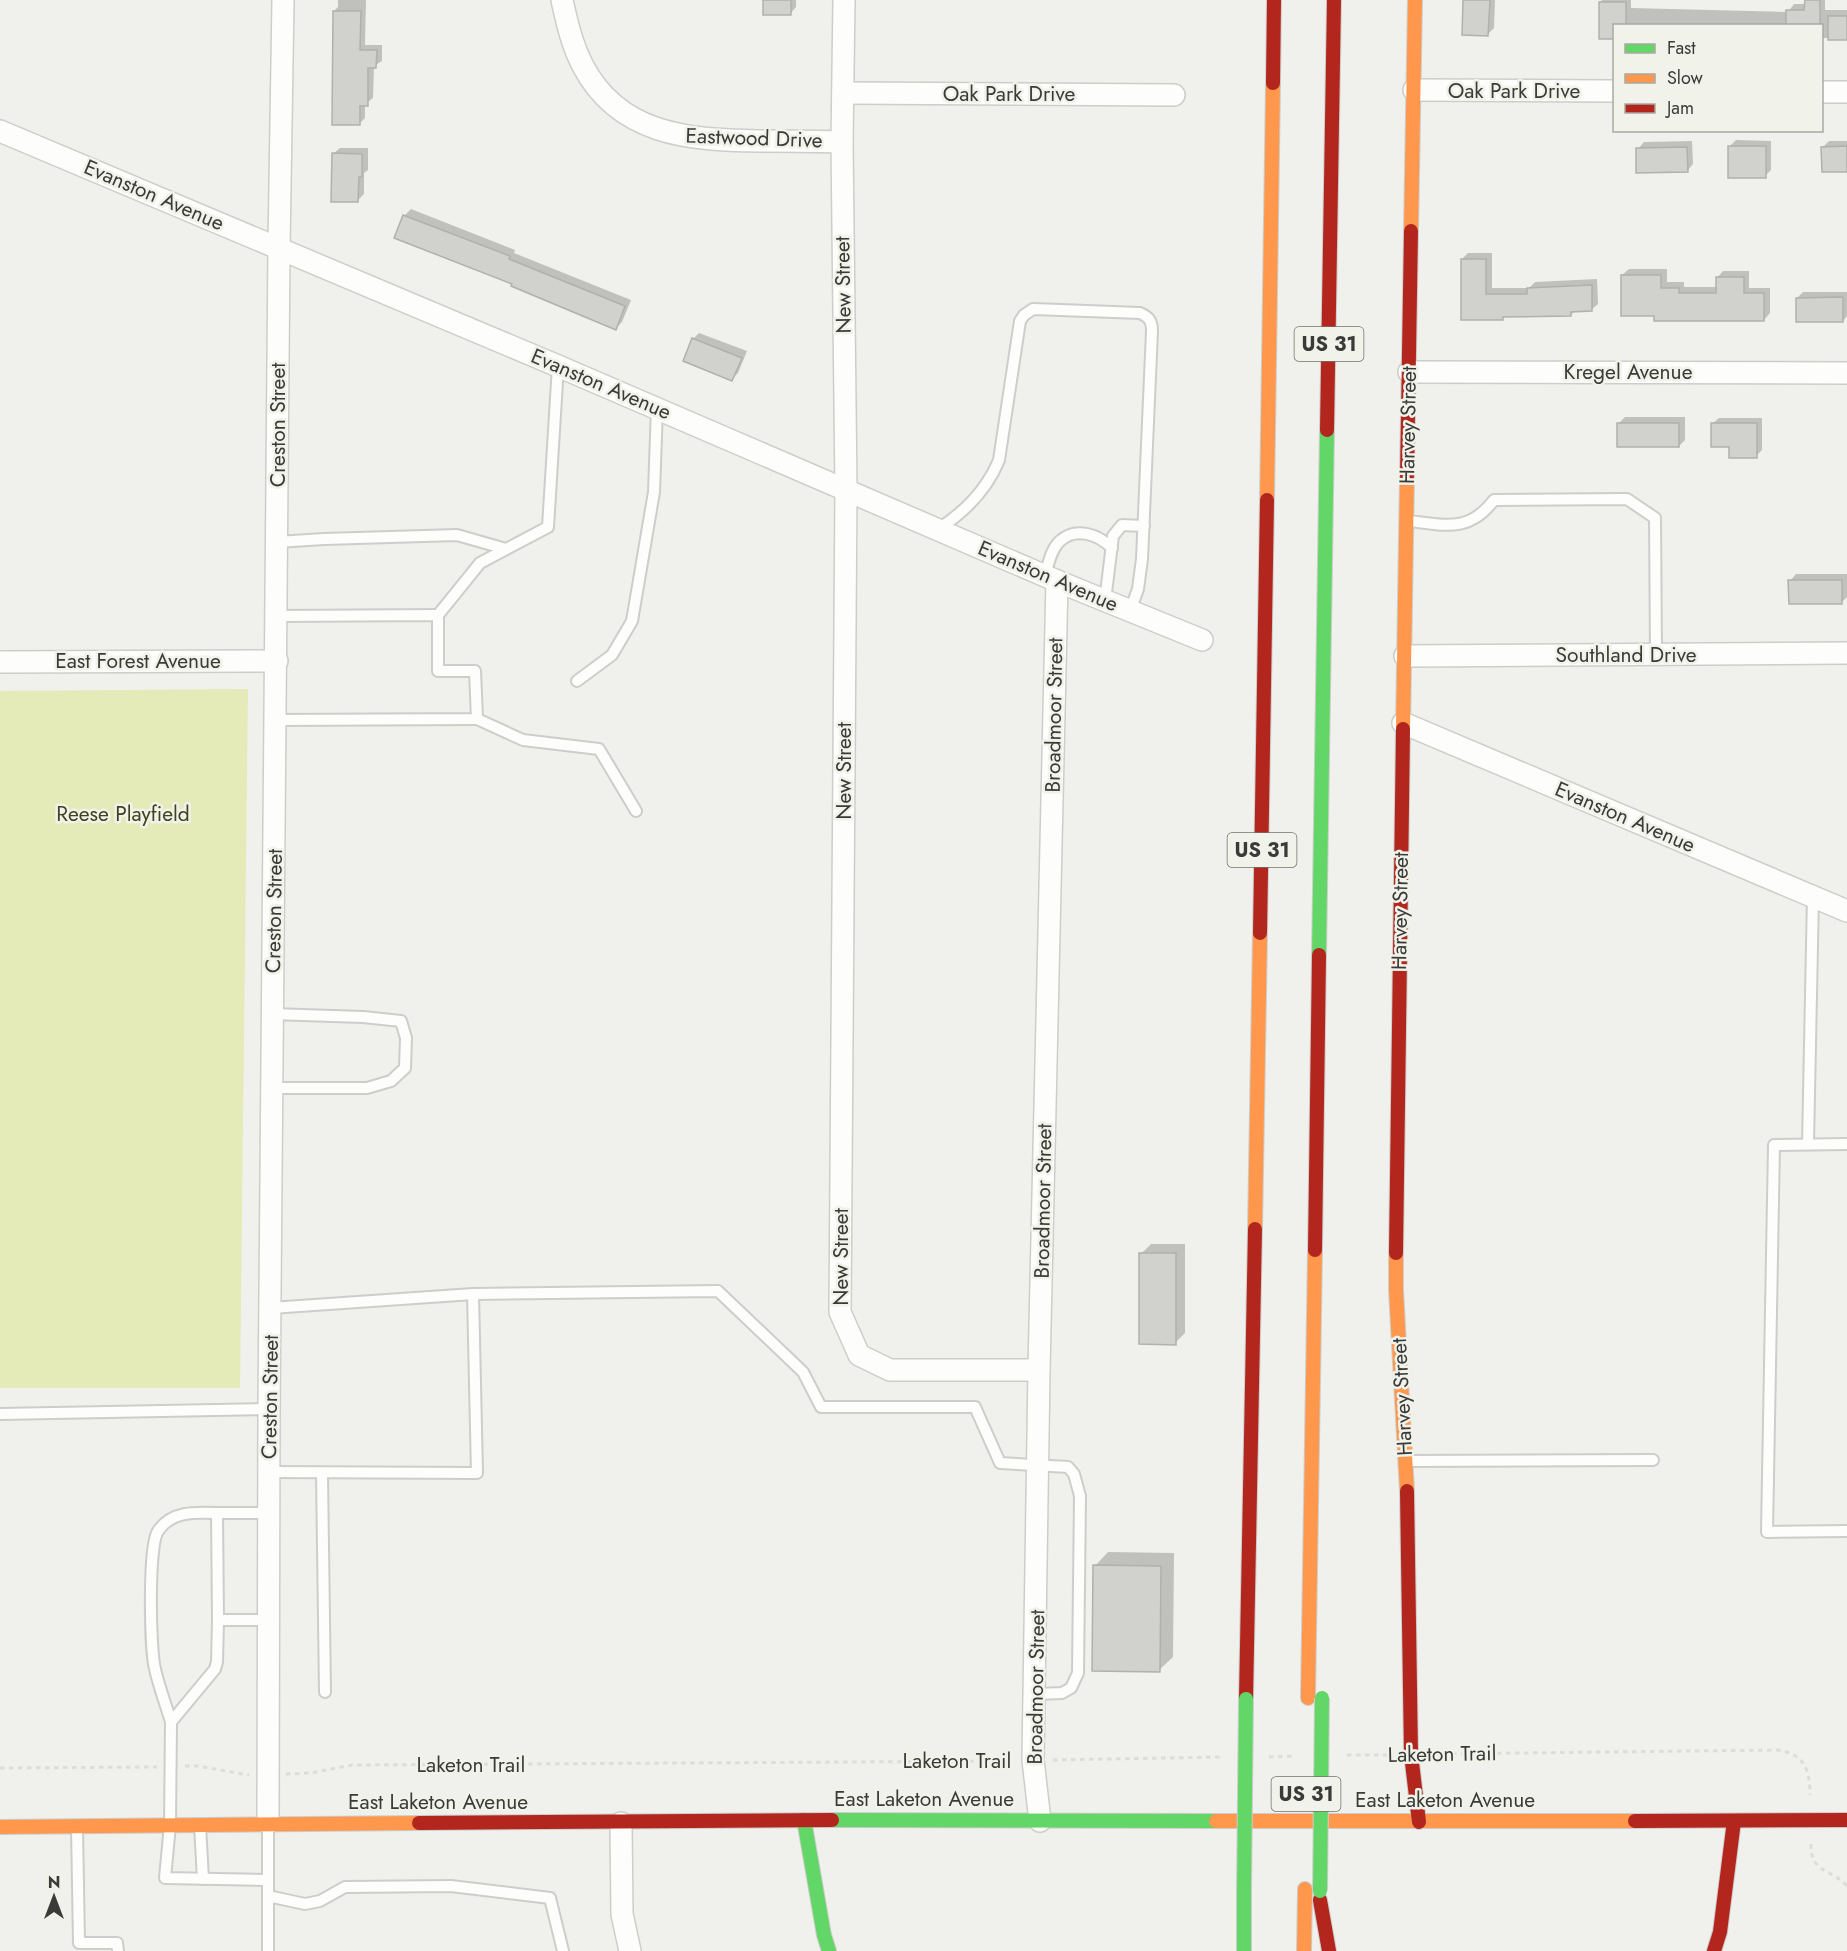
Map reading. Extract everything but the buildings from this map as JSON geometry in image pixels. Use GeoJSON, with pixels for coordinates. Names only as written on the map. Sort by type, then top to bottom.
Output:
{"type":"FeatureCollection","features":[{"type":"Feature","properties":{"kind":"main road","name":"US 31"},"geometry":{"type":"LineString","coordinates":[[1244,1951],[1246,1699],[1265,684],[1274,0]]}},
{"type":"Feature","properties":{"kind":"main road","name":"US 31"},"geometry":{"type":"LineString","coordinates":[[1329,1951],[1323,1924],[1320,1891],[1311,1532],[1334,0]]}},
{"type":"Feature","properties":{"kind":"main road","name":"Harvey Street"},"geometry":{"type":"LineString","coordinates":[[1415,0],[1396,1290],[1406,1461],[1411,1754],[1419,1822]]}},
{"type":"Feature","properties":{"kind":"main road"},"geometry":{"type":"LineString","coordinates":[[1311,1532],[1323,1610],[1323,1651]]}},
{"type":"Feature","properties":{"kind":"main road","name":"US 31"},"geometry":{"type":"LineString","coordinates":[[1306,1806],[1306,1830]]}},
{"type":"Feature","properties":{"kind":"main road"},"geometry":{"type":"LineString","coordinates":[[804,1820],[805,1903],[815,1951]]}},
{"type":"Feature","properties":{"kind":"main road"},"geometry":{"type":"LineString","coordinates":[[804,1820],[824,1935],[829,1951]]}},
{"type":"Feature","properties":{"kind":"main road","name":"East Laketon Avenue"},"geometry":{"type":"LineString","coordinates":[[0,1827],[804,1820],[1419,1822],[1847,1820]]}},
{"type":"Feature","properties":{"kind":"main road"},"geometry":{"type":"LineString","coordinates":[[1734,1821],[1741,1867]]}},
{"type":"Feature","properties":{"kind":"main road"},"geometry":{"type":"LineString","coordinates":[[1714,1951],[1720,1932],[1734,1821]]}},
{"type":"Feature","properties":{"kind":"main road"},"geometry":{"type":"LineString","coordinates":[[1304,1951],[1305,1883]]}},
{"type":"Feature","properties":{"kind":"main road"},"geometry":{"type":"LineString","coordinates":[[1230,1943],[1244,1894]]}},
{"type":"Feature","properties":{"kind":"street","name":"Creston Street"},"geometry":{"type":"LineString","coordinates":[[268,1823],[269,1409],[283,0]]}},
{"type":"Feature","properties":{"kind":"street","name":"Eastwood Drive"},"geometry":{"type":"LineString","coordinates":[[562,0],[570,35],[583,66],[599,89],[618,108],[644,124],[675,135],[708,139],[842,142]]}},
{"type":"Feature","properties":{"kind":"street","name":"New Street"},"geometry":{"type":"LineString","coordinates":[[844,0],[842,142],[846,489],[840,1312],[859,1355],[890,1370],[1039,1370]]}},
{"type":"Feature","properties":{"kind":"street","name":"Oak Park Drive"},"geometry":{"type":"LineString","coordinates":[[1414,90],[1613,91]]}},
{"type":"Feature","properties":{"kind":"street"},"geometry":{"type":"LineString","coordinates":[[1823,92],[1847,92]]}},
{"type":"Feature","properties":{"kind":"street","name":"Oak Park Drive"},"geometry":{"type":"LineString","coordinates":[[843,93],[1174,95]]}},
{"type":"Feature","properties":{"kind":"street","name":"Evanston Avenue"},"geometry":{"type":"LineString","coordinates":[[0,130],[657,408],[1051,579],[1202,640]]}},
{"type":"Feature","properties":{"kind":"street","name":"Kregel Avenue"},"geometry":{"type":"LineString","coordinates":[[1409,372],[1847,373]]}},
{"type":"Feature","properties":{"kind":"street","name":"Broadmoor Street"},"geometry":{"type":"LineString","coordinates":[[1040,1821],[1033,1760],[1036,1694],[1051,579]]}},
{"type":"Feature","properties":{"kind":"street","name":"Southland Drive"},"geometry":{"type":"LineString","coordinates":[[1405,656],[1847,653]]}},
{"type":"Feature","properties":{"kind":"street","name":"East Forest Avenue"},"geometry":{"type":"LineString","coordinates":[[0,662],[277,661]]}},
{"type":"Feature","properties":{"kind":"street","name":"Evanston Avenue"},"geometry":{"type":"LineString","coordinates":[[1403,723],[1847,911]]}},
{"type":"Feature","properties":{"kind":"street"},"geometry":{"type":"LineString","coordinates":[[621,1823],[622,1914],[630,1951]]}},
{"type":"Feature","properties":{"kind":"lane"},"geometry":{"type":"LineString","coordinates":[[938,529],[966,508],[993,474],[999,460],[1020,321],[1028,311],[1033,309],[1140,313],[1147,316],[1152,324],[1140,582],[1130,610]]}},
{"type":"Feature","properties":{"kind":"lane"},"geometry":{"type":"LineString","coordinates":[[477,719],[475,671],[438,671],[438,615],[480,563],[548,526],[558,366]]}},
{"type":"Feature","properties":{"kind":"lane"},"geometry":{"type":"LineString","coordinates":[[577,681],[612,655],[632,621],[654,492],[657,408]]}},
{"type":"Feature","properties":{"kind":"lane"},"geometry":{"type":"LineString","coordinates":[[1407,521],[1458,526],[1482,513],[1494,500],[1627,499],[1655,518],[1656,654]]}},
{"type":"Feature","properties":{"kind":"lane"},"geometry":{"type":"LineString","coordinates":[[1105,601],[1113,536],[1122,525],[1144,526]]}},
{"type":"Feature","properties":{"kind":"lane"},"geometry":{"type":"LineString","coordinates":[[1051,579],[1056,546],[1061,540],[1069,536],[1092,534],[1103,539],[1112,548]]}},
{"type":"Feature","properties":{"kind":"lane"},"geometry":{"type":"LineString","coordinates":[[277,542],[458,536],[506,549]]}},
{"type":"Feature","properties":{"kind":"lane"},"geometry":{"type":"LineString","coordinates":[[277,616],[438,615]]}},
{"type":"Feature","properties":{"kind":"lane"},"geometry":{"type":"LineString","coordinates":[[276,720],[477,719],[523,740],[600,750],[636,811]]}},
{"type":"Feature","properties":{"kind":"lane"},"geometry":{"type":"LineString","coordinates":[[1808,1144],[1813,896]]}},
{"type":"Feature","properties":{"kind":"lane"},"geometry":{"type":"LineString","coordinates":[[272,1088],[367,1088],[391,1081],[405,1068],[406,1038],[401,1021],[363,1017],[273,1014]]}},
{"type":"Feature","properties":{"kind":"lane"},"geometry":{"type":"LineString","coordinates":[[1847,1144],[1774,1145],[1767,1532],[1847,1531]]}},
{"type":"Feature","properties":{"kind":"lane"},"geometry":{"type":"LineString","coordinates":[[271,1308],[473,1294],[718,1291],[803,1372],[821,1407],[975,1407],[1000,1463],[1068,1467],[1074,1474],[1080,1496],[1078,1673],[1071,1688],[1062,1693],[1036,1694]]}},
{"type":"Feature","properties":{"kind":"lane"},"geometry":{"type":"LineString","coordinates":[[269,1472],[477,1473],[473,1294]]}},
{"type":"Feature","properties":{"kind":"lane"},"geometry":{"type":"LineString","coordinates":[[0,1414],[269,1409]]}},
{"type":"Feature","properties":{"kind":"lane"},"geometry":{"type":"LineString","coordinates":[[1406,1461],[1653,1460]]}},
{"type":"Feature","properties":{"kind":"lane"},"geometry":{"type":"LineString","coordinates":[[322,1473],[325,1692]]}},
{"type":"Feature","properties":{"kind":"lane"},"geometry":{"type":"LineString","coordinates":[[268,1880],[165,1878],[170,1825],[171,1722],[155,1669],[152,1649],[154,1538],[166,1522],[179,1515],[195,1512],[269,1513]]}},
{"type":"Feature","properties":{"kind":"lane"},"geometry":{"type":"LineString","coordinates":[[171,1722],[215,1669],[217,1662],[217,1512]]}},
{"type":"Feature","properties":{"kind":"lane"},"geometry":{"type":"LineString","coordinates":[[218,1620],[269,1620]]}},
{"type":"Feature","properties":{"kind":"lane"},"geometry":{"type":"LineString","coordinates":[[268,1823],[268,1951]]}},
{"type":"Feature","properties":{"kind":"lane"},"geometry":{"type":"LineString","coordinates":[[200,1824],[203,1879]]}},
{"type":"Feature","properties":{"kind":"lane"},"geometry":{"type":"LineString","coordinates":[[77,1827],[79,1943],[117,1943],[117,1951]]}},
{"type":"Feature","properties":{"kind":"lane"},"geometry":{"type":"LineString","coordinates":[[268,1896],[305,1904],[320,1901],[345,1887],[451,1886],[550,1899],[563,1951]]}},
{"type":"Feature","properties":{"kind":"path","name":"Laketon Trail"},"geometry":{"type":"LineString","coordinates":[[1340,1755],[1788,1751],[1796,1755],[1807,1769],[1810,1780],[1810,1853],[1814,1862],[1847,1886]]}},
{"type":"Feature","properties":{"kind":"path"},"geometry":{"type":"LineString","coordinates":[[1258,1757],[1305,1756]]}},
{"type":"Feature","properties":{"kind":"path","name":"Laketon Trail"},"geometry":{"type":"LineString","coordinates":[[0,1768],[197,1766],[240,1774],[269,1775],[311,1773],[352,1765],[1222,1757]]}},
{"type":"Feature","properties":{"kind":"green space","name":"Reese Playfield"},"geometry":{"type":"Polygon","coordinates":[[[248,689],[240,1388],[0,1388],[0,691],[248,689]]]}},
{"type":"Feature","properties":{"kind":"traffic: fast"},"geometry":{"type":"LineString","coordinates":[[1319,955],[1327,430]]}},
{"type":"Feature","properties":{"kind":"traffic: fast"},"geometry":{"type":"LineString","coordinates":[[1320,1891],[1322,1698]]}},
{"type":"Feature","properties":{"kind":"traffic: fast"},"geometry":{"type":"LineString","coordinates":[[1244,1890],[1246,1699]]}},
{"type":"Feature","properties":{"kind":"traffic: fast"},"geometry":{"type":"LineString","coordinates":[[804,1820],[824,1935],[829,1951]]}},
{"type":"Feature","properties":{"kind":"traffic: fast"},"geometry":{"type":"LineString","coordinates":[[832,1820],[1216,1821]]}},
{"type":"Feature","properties":{"kind":"traffic: fast"},"geometry":{"type":"LineString","coordinates":[[1244,1890],[1244,1951]]}},
{"type":"Feature","properties":{"kind":"traffic: slow"},"geometry":{"type":"LineString","coordinates":[[1411,231],[1415,0]]}},
{"type":"Feature","properties":{"kind":"traffic: slow"},"geometry":{"type":"LineString","coordinates":[[1267,500],[1273,83]]}},
{"type":"Feature","properties":{"kind":"traffic: slow"},"geometry":{"type":"LineString","coordinates":[[1403,729],[1407,476]]}},
{"type":"Feature","properties":{"kind":"traffic: slow"},"geometry":{"type":"LineString","coordinates":[[1255,1229],[1260,933]]}},
{"type":"Feature","properties":{"kind":"traffic: slow"},"geometry":{"type":"LineString","coordinates":[[1308,1698],[1315,1250]]}},
{"type":"Feature","properties":{"kind":"traffic: slow"},"geometry":{"type":"LineString","coordinates":[[1396,1253],[1407,1491]]}},
{"type":"Feature","properties":{"kind":"traffic: slow"},"geometry":{"type":"LineString","coordinates":[[1216,1821],[1635,1821]]}},
{"type":"Feature","properties":{"kind":"traffic: slow"},"geometry":{"type":"LineString","coordinates":[[0,1827],[419,1823]]}},
{"type":"Feature","properties":{"kind":"traffic: slow"},"geometry":{"type":"LineString","coordinates":[[1304,1951],[1305,1889]]}},
{"type":"Feature","properties":{"kind":"traffic: jam"},"geometry":{"type":"LineString","coordinates":[[1273,83],[1274,0]]}},
{"type":"Feature","properties":{"kind":"traffic: jam"},"geometry":{"type":"LineString","coordinates":[[1327,430],[1334,0]]}},
{"type":"Feature","properties":{"kind":"traffic: jam"},"geometry":{"type":"LineString","coordinates":[[1407,476],[1411,231]]}},
{"type":"Feature","properties":{"kind":"traffic: jam"},"geometry":{"type":"LineString","coordinates":[[1260,933],[1267,500]]}},
{"type":"Feature","properties":{"kind":"traffic: jam"},"geometry":{"type":"LineString","coordinates":[[1396,1253],[1403,729]]}},
{"type":"Feature","properties":{"kind":"traffic: jam"},"geometry":{"type":"LineString","coordinates":[[1315,1250],[1319,955]]}},
{"type":"Feature","properties":{"kind":"traffic: jam"},"geometry":{"type":"LineString","coordinates":[[1246,1699],[1255,1229]]}},
{"type":"Feature","properties":{"kind":"traffic: jam"},"geometry":{"type":"LineString","coordinates":[[1407,1491],[1411,1754],[1419,1822]]}},
{"type":"Feature","properties":{"kind":"traffic: jam"},"geometry":{"type":"LineString","coordinates":[[419,1823],[832,1820]]}},
{"type":"Feature","properties":{"kind":"traffic: jam"},"geometry":{"type":"LineString","coordinates":[[1635,1821],[1847,1820]]}},
{"type":"Feature","properties":{"kind":"traffic: jam"},"geometry":{"type":"LineString","coordinates":[[1714,1951],[1720,1932],[1734,1821]]}},
{"type":"Feature","properties":{"kind":"traffic: jam"},"geometry":{"type":"LineString","coordinates":[[1320,1900],[1329,1951]]}}]}
